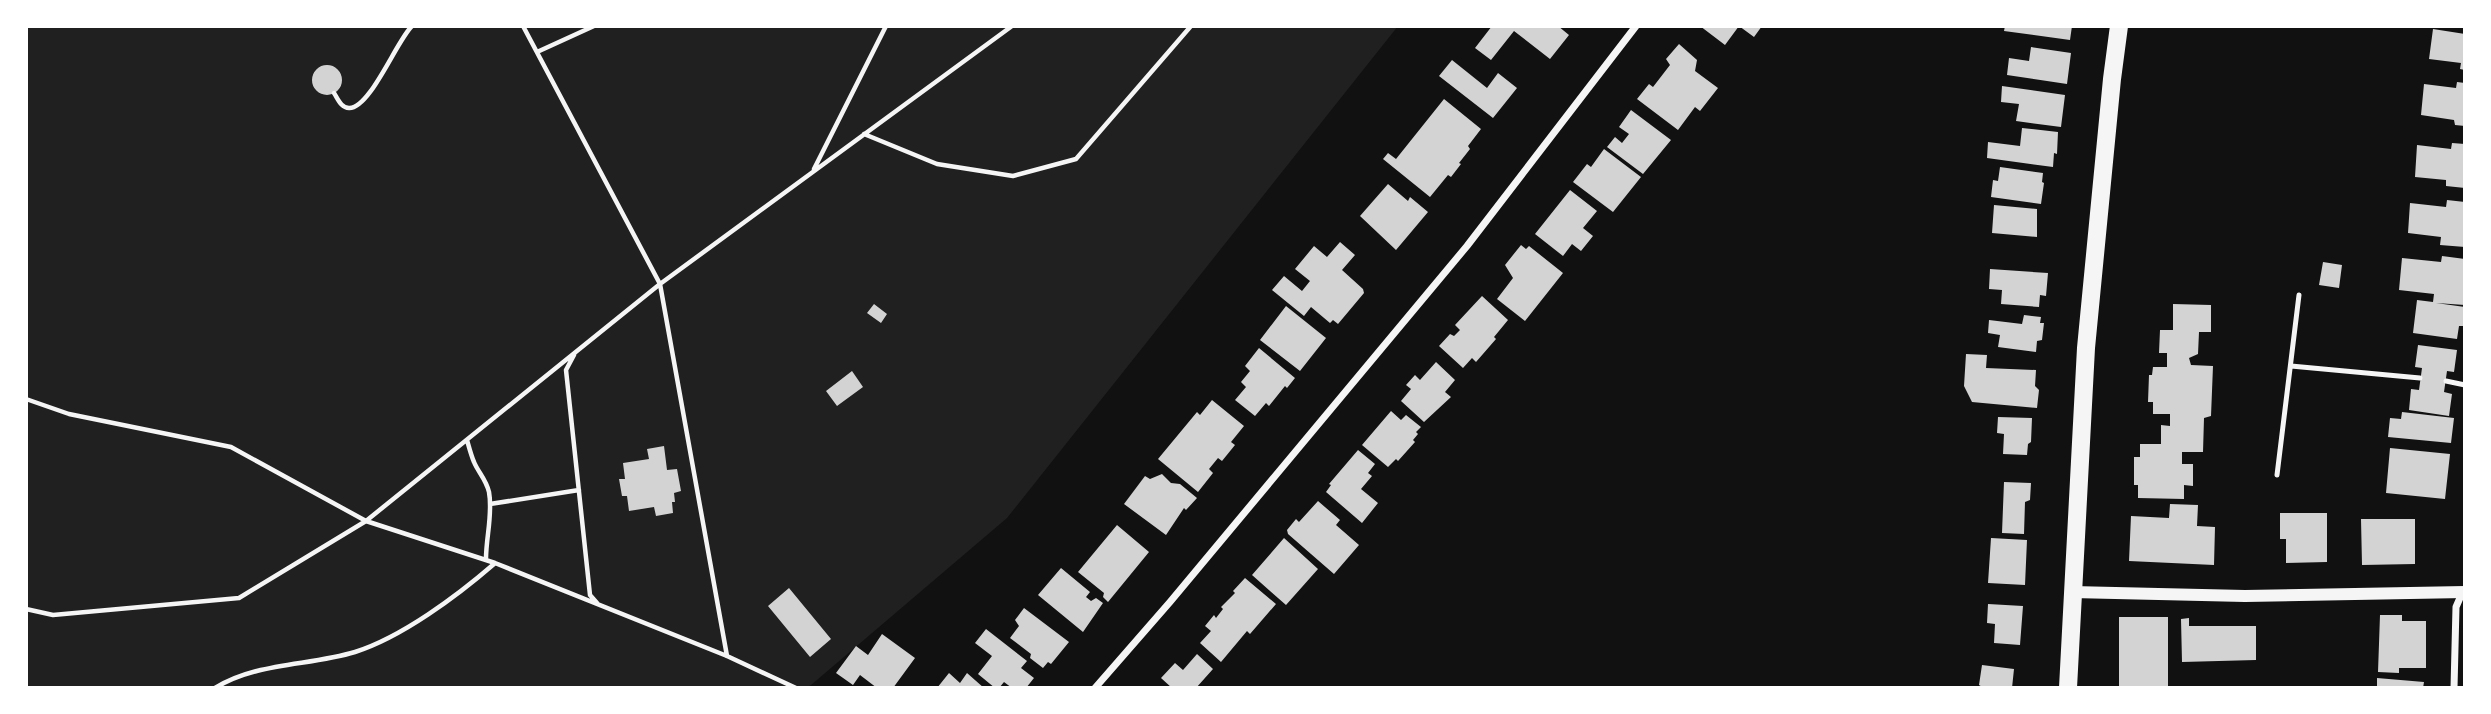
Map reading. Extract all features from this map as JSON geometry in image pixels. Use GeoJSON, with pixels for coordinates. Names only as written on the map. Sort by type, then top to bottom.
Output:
{"type":"FeatureCollection","features":[{"type":"Feature","properties":{"kind":"main road"},"geometry":{"type":"LineString","coordinates":[[2068,688],[2086,348],[2119,26]]}},
{"type":"Feature","properties":{"kind":"street"},"geometry":{"type":"LineString","coordinates":[[1095,688],[1170,602],[1466,246],[1636,26]]}},
{"type":"Feature","properties":{"kind":"street"},"geometry":{"type":"LineString","coordinates":[[2072,592],[2245,596],[2464,590],[2456,607],[2454,688]]}},
{"type":"Feature","properties":{"kind":"lane"},"geometry":{"type":"LineString","coordinates":[[2277,475],[2299,295]]}},
{"type":"Feature","properties":{"kind":"lane"},"geometry":{"type":"LineString","coordinates":[[2291,366],[2420,377]]}},
{"type":"Feature","properties":{"kind":"lane"},"geometry":{"type":"LineString","coordinates":[[2445,381],[2465,385]]}},
{"type":"Feature","properties":{"kind":"path"},"geometry":{"type":"LineString","coordinates":[[334,93],[342,106],[358,106],[385,70],[403,34],[412,26]]}},
{"type":"Feature","properties":{"kind":"path"},"geometry":{"type":"LineString","coordinates":[[523,26],[660,284],[727,656]]}},
{"type":"Feature","properties":{"kind":"path"},"geometry":{"type":"LineString","coordinates":[[537,52],[594,26]]}},
{"type":"Feature","properties":{"kind":"path"},"geometry":{"type":"LineString","coordinates":[[813,172],[886,26]]}},
{"type":"Feature","properties":{"kind":"path"},"geometry":{"type":"LineString","coordinates":[[26,609],[53,615],[239,598],[366,521],[660,284],[1012,26]]}},
{"type":"Feature","properties":{"kind":"path"},"geometry":{"type":"LineString","coordinates":[[864,134],[937,164],[1013,176],[1076,159],[1191,26]]}},
{"type":"Feature","properties":{"kind":"path"},"geometry":{"type":"LineString","coordinates":[[575,353],[566,370],[590,595],[600,606]]}},
{"type":"Feature","properties":{"kind":"path"},"geometry":{"type":"LineString","coordinates":[[26,399],[69,414],[231,447],[366,521],[495,563],[727,656],[796,688]]}},
{"type":"Feature","properties":{"kind":"path"},"geometry":{"type":"LineString","coordinates":[[467,440],[475,465],[483,474],[489,491],[486,560]]}},
{"type":"Feature","properties":{"kind":"path"},"geometry":{"type":"LineString","coordinates":[[489,504],[579,490]]}},
{"type":"Feature","properties":{"kind":"path"},"geometry":{"type":"LineString","coordinates":[[218,687],[241,675],[355,652],[421,618],[464,589],[495,563]]}},
{"type":"Feature","properties":{"kind":"shaded area"},"geometry":{"type":"Polygon","coordinates":[[[26,26],[1398,26],[1007,518],[805,688],[26,688],[26,26]]]}},
{"type":"Feature","properties":{"kind":"building"},"geometry":{"type":"Polygon","coordinates":[[[1492,26],[1558,26],[1569,35],[1550,59],[1514,31],[1491,60],[1475,48],[1492,26]]]}},
{"type":"Feature","properties":{"kind":"building"},"geometry":{"type":"Polygon","coordinates":[[[1700,26],[1739,26],[1725,45],[1700,26]]]}},
{"type":"Feature","properties":{"kind":"building"},"geometry":{"type":"Polygon","coordinates":[[[1739,26],[1762,26],[1754,37],[1739,26]]]}},
{"type":"Feature","properties":{"kind":"building"},"geometry":{"type":"Polygon","coordinates":[[[2005,26],[2072,26],[2070,40],[2004,31],[2005,26]]]}},
{"type":"Feature","properties":{"kind":"building"},"geometry":{"type":"Polygon","coordinates":[[[2433,29],[2465,34],[2465,70],[2460,69],[2461,63],[2429,59],[2433,29]]]}},
{"type":"Feature","properties":{"kind":"building"},"geometry":{"type":"Polygon","coordinates":[[[1679,44],[1697,60],[1695,71],[1718,88],[1700,111],[1695,107],[1678,130],[1637,99],[1649,84],[1653,87],[1670,65],[1666,59],[1679,44]]]}},
{"type":"Feature","properties":{"kind":"building"},"geometry":{"type":"Polygon","coordinates":[[[2031,47],[2071,53],[2067,84],[2007,75],[2009,58],[2029,61],[2031,47]]]}},
{"type":"Feature","properties":{"kind":"building"},"geometry":{"type":"Polygon","coordinates":[[[1452,60],[1487,88],[1498,73],[1517,88],[1493,118],[1439,76],[1452,60]]]}},
{"type":"Feature","properties":{"kind":"building"},"geometry":{"type":"Polygon","coordinates":[[[327,65],[338,69],[342,80],[338,91],[327,95],[316,91],[312,80],[316,69],[327,65]]]}},
{"type":"Feature","properties":{"kind":"building"},"geometry":{"type":"Polygon","coordinates":[[[2457,82],[2465,83],[2465,126],[2455,125],[2454,120],[2421,115],[2424,84],[2456,88],[2457,82]]]}},
{"type":"Feature","properties":{"kind":"building"},"geometry":{"type":"Polygon","coordinates":[[[2002,86],[2065,95],[2061,127],[2016,121],[2019,104],[2001,102],[2002,86]]]}},
{"type":"Feature","properties":{"kind":"building"},"geometry":{"type":"Polygon","coordinates":[[[1444,99],[1481,129],[1468,146],[1470,149],[1459,163],[1461,164],[1430,197],[1383,159],[1388,153],[1396,159],[1444,99]]]}},
{"type":"Feature","properties":{"kind":"building"},"geometry":{"type":"Polygon","coordinates":[[[1631,110],[1671,140],[1643,174],[1607,147],[1615,137],[1622,143],[1629,134],[1619,127],[1631,110]]]}},
{"type":"Feature","properties":{"kind":"building"},"geometry":{"type":"Polygon","coordinates":[[[2022,128],[2058,132],[2057,154],[2054,153],[2053,167],[1987,158],[1988,142],[2020,146],[2022,128]]]}},
{"type":"Feature","properties":{"kind":"building"},"geometry":{"type":"Polygon","coordinates":[[[2452,143],[2465,144],[2465,188],[2446,186],[2446,180],[2415,177],[2417,145],[2451,149],[2452,143]]]}},
{"type":"Feature","properties":{"kind":"building"},"geometry":{"type":"Polygon","coordinates":[[[1604,149],[1641,177],[1613,212],[1573,182],[1587,164],[1591,167],[1604,149]]]}},
{"type":"Feature","properties":{"kind":"building"},"geometry":{"type":"Polygon","coordinates":[[[2000,167],[2043,173],[2041,204],[1991,197],[1993,180],[1998,181],[2000,167]]]}},
{"type":"Feature","properties":{"kind":"building"},"geometry":{"type":"Polygon","coordinates":[[[1388,184],[1408,201],[1410,197],[1428,212],[1396,250],[1360,216],[1388,184]]]}},
{"type":"Feature","properties":{"kind":"building"},"geometry":{"type":"Polygon","coordinates":[[[1570,190],[1597,211],[1583,228],[1593,236],[1581,251],[1572,244],[1563,256],[1535,234],[1570,190]]]}},
{"type":"Feature","properties":{"kind":"building"},"geometry":{"type":"Polygon","coordinates":[[[2447,200],[2465,202],[2465,247],[2440,245],[2441,237],[2408,233],[2410,203],[2446,207],[2447,200]]]}},
{"type":"Feature","properties":{"kind":"building"},"geometry":{"type":"Polygon","coordinates":[[[1994,205],[2037,209],[2037,237],[1992,233],[1994,205]]]}},
{"type":"Feature","properties":{"kind":"building"},"geometry":{"type":"Polygon","coordinates":[[[1340,242],[1355,255],[1342,270],[1364,293],[1338,324],[1333,320],[1330,323],[1311,307],[1304,316],[1272,290],[1284,276],[1302,291],[1310,281],[1295,269],[1314,246],[1327,257],[1340,242]]]}},
{"type":"Feature","properties":{"kind":"building"},"geometry":{"type":"Polygon","coordinates":[[[1521,245],[1526,249],[1529,246],[1563,273],[1525,321],[1497,299],[1513,278],[1505,265],[1521,245]]]}},
{"type":"Feature","properties":{"kind":"building"},"geometry":{"type":"Polygon","coordinates":[[[2442,256],[2465,259],[2465,305],[2436,303],[2465,307],[2463,326],[2459,326],[2457,339],[2413,333],[2417,300],[2433,302],[2434,294],[2399,290],[2402,258],[2441,262],[2442,256]]]}},
{"type":"Feature","properties":{"kind":"building"},"geometry":{"type":"Polygon","coordinates":[[[2323,262],[2342,265],[2339,288],[2319,285],[2323,262]]]}},
{"type":"Feature","properties":{"kind":"building"},"geometry":{"type":"Polygon","coordinates":[[[1990,269],[2048,273],[2046,296],[2040,295],[2039,307],[2001,304],[2002,290],[1989,289],[1990,269]]]}},
{"type":"Feature","properties":{"kind":"building"},"geometry":{"type":"Polygon","coordinates":[[[1482,296],[1508,320],[1476,362],[1472,358],[1463,368],[1439,346],[1450,334],[1454,336],[1460,330],[1455,325],[1482,296]]]}},
{"type":"Feature","properties":{"kind":"building"},"geometry":{"type":"Polygon","coordinates":[[[874,304],[887,314],[881,323],[867,313],[874,304]]]}},
{"type":"Feature","properties":{"kind":"building"},"geometry":{"type":"Polygon","coordinates":[[[2173,304],[2211,305],[2211,332],[2199,332],[2198,354],[2189,358],[2191,365],[2213,366],[2211,416],[2204,418],[2203,452],[2182,452],[2182,464],[2193,464],[2193,486],[2184,485],[2184,499],[2138,498],[2138,485],[2134,485],[2134,457],[2140,457],[2140,444],[2161,444],[2161,425],[2170,426],[2170,414],[2153,414],[2153,402],[2148,402],[2149,375],[2152,375],[2153,367],[2167,367],[2167,353],[2159,353],[2160,330],[2173,330],[2173,304]]]}},
{"type":"Feature","properties":{"kind":"building"},"geometry":{"type":"Polygon","coordinates":[[[1286,306],[1326,338],[1300,371],[1260,340],[1286,306]]]}},
{"type":"Feature","properties":{"kind":"building"},"geometry":{"type":"Polygon","coordinates":[[[2024,315],[2041,317],[2040,323],[2044,323],[2042,340],[2037,341],[2036,352],[1998,347],[2000,335],[1988,333],[1989,320],[2022,324],[2024,315]]]}},
{"type":"Feature","properties":{"kind":"building"},"geometry":{"type":"Polygon","coordinates":[[[2418,345],[2457,350],[2454,372],[2447,371],[2444,392],[2452,394],[2449,416],[2409,410],[2411,389],[2419,390],[2422,368],[2415,367],[2418,345]]]}},
{"type":"Feature","properties":{"kind":"building"},"geometry":{"type":"Polygon","coordinates":[[[1259,348],[1295,378],[1269,406],[1266,403],[1255,416],[1235,400],[1246,387],[1241,382],[1250,371],[1245,366],[1259,348]]]}},
{"type":"Feature","properties":{"kind":"building"},"geometry":{"type":"Polygon","coordinates":[[[1966,354],[1987,355],[1986,368],[2036,370],[2035,386],[2039,390],[2037,408],[1972,402],[1964,386],[1966,354]]]}},
{"type":"Feature","properties":{"kind":"building"},"geometry":{"type":"Polygon","coordinates":[[[1436,362],[1455,380],[1445,392],[1451,397],[1424,422],[1401,401],[1411,389],[1406,385],[1415,375],[1420,380],[1436,362]]]}},
{"type":"Feature","properties":{"kind":"building"},"geometry":{"type":"Polygon","coordinates":[[[852,371],[863,387],[837,406],[826,391],[852,371]]]}},
{"type":"Feature","properties":{"kind":"building"},"geometry":{"type":"Polygon","coordinates":[[[1212,400],[1244,426],[1231,442],[1235,445],[1222,461],[1218,458],[1209,469],[1213,473],[1198,492],[1158,459],[1197,412],[1200,415],[1212,400]]]}},
{"type":"Feature","properties":{"kind":"building"},"geometry":{"type":"Polygon","coordinates":[[[1391,411],[1401,420],[1406,415],[1421,427],[1416,432],[1418,434],[1413,440],[1415,442],[1398,461],[1396,459],[1388,467],[1362,445],[1391,411]]]}},
{"type":"Feature","properties":{"kind":"building"},"geometry":{"type":"Polygon","coordinates":[[[2402,412],[2454,418],[2451,443],[2388,437],[2390,418],[2401,419],[2402,412]]]}},
{"type":"Feature","properties":{"kind":"building"},"geometry":{"type":"Polygon","coordinates":[[[1998,417],[2032,418],[2031,442],[2028,444],[2027,455],[2003,454],[2004,434],[1997,433],[1998,417]]]}},
{"type":"Feature","properties":{"kind":"building"},"geometry":{"type":"Polygon","coordinates":[[[664,446],[667,470],[677,469],[681,491],[674,493],[673,513],[656,516],[654,507],[629,511],[627,496],[622,496],[619,479],[625,479],[623,463],[649,459],[647,449],[664,446]]]}},
{"type":"Feature","properties":{"kind":"building"},"geometry":{"type":"Polygon","coordinates":[[[2390,448],[2450,454],[2445,499],[2386,493],[2390,448]]]}},
{"type":"Feature","properties":{"kind":"building"},"geometry":{"type":"Polygon","coordinates":[[[1358,450],[1375,464],[1368,473],[1372,476],[1361,489],[1378,503],[1362,523],[1326,492],[1331,485],[1329,484],[1358,450]]]}},
{"type":"Feature","properties":{"kind":"building"},"geometry":{"type":"Polygon","coordinates":[[[1162,474],[1171,483],[1180,484],[1197,498],[1186,510],[1184,508],[1166,535],[1124,504],[1145,476],[1150,479],[1162,474]]]}},
{"type":"Feature","properties":{"kind":"building"},"geometry":{"type":"Polygon","coordinates":[[[2004,482],[2031,483],[2030,500],[2025,502],[2024,534],[2002,533],[2004,482]]]}},
{"type":"Feature","properties":{"kind":"building"},"geometry":{"type":"Polygon","coordinates":[[[1318,501],[1340,520],[1336,525],[1359,545],[1334,574],[1288,534],[1287,530],[1296,519],[1299,522],[1318,501]]]}},
{"type":"Feature","properties":{"kind":"building"},"geometry":{"type":"Polygon","coordinates":[[[2170,504],[2198,505],[2197,526],[2215,527],[2214,565],[2129,561],[2131,516],[2169,518],[2170,504]]]}},
{"type":"Feature","properties":{"kind":"building"},"geometry":{"type":"Polygon","coordinates":[[[2280,513],[2327,513],[2327,562],[2286,563],[2286,539],[2280,539],[2280,513]]]}},
{"type":"Feature","properties":{"kind":"building"},"geometry":{"type":"Polygon","coordinates":[[[2361,519],[2415,519],[2415,564],[2362,565],[2361,519]]]}},
{"type":"Feature","properties":{"kind":"building"},"geometry":{"type":"Polygon","coordinates":[[[1117,525],[1149,552],[1108,602],[1103,597],[1104,593],[1078,572],[1117,525]]]}},
{"type":"Feature","properties":{"kind":"building"},"geometry":{"type":"Polygon","coordinates":[[[1284,538],[1318,569],[1286,605],[1252,575],[1284,538]]]}},
{"type":"Feature","properties":{"kind":"building"},"geometry":{"type":"Polygon","coordinates":[[[1991,538],[2027,540],[2025,585],[1988,583],[1991,538]]]}},
{"type":"Feature","properties":{"kind":"building"},"geometry":{"type":"Polygon","coordinates":[[[1061,568],[1090,592],[1086,597],[1091,601],[1096,598],[1103,603],[1083,632],[1038,595],[1061,568]]]}},
{"type":"Feature","properties":{"kind":"building"},"geometry":{"type":"Polygon","coordinates":[[[1245,578],[1276,604],[1250,634],[1247,631],[1221,662],[1200,643],[1211,631],[1205,626],[1214,615],[1216,618],[1223,609],[1221,607],[1245,578]]]}},
{"type":"Feature","properties":{"kind":"building"},"geometry":{"type":"Polygon","coordinates":[[[789,588],[831,639],[810,657],[768,606],[789,588]]]}},
{"type":"Feature","properties":{"kind":"building"},"geometry":{"type":"Polygon","coordinates":[[[1988,604],[2023,606],[2020,645],[1994,643],[1995,624],[1987,623],[1988,604]]]}},
{"type":"Feature","properties":{"kind":"building"},"geometry":{"type":"Polygon","coordinates":[[[1024,608],[1069,642],[1051,664],[1048,662],[1043,668],[1030,658],[1031,654],[1010,638],[1019,626],[1015,620],[1024,608]]]}},
{"type":"Feature","properties":{"kind":"building"},"geometry":{"type":"Polygon","coordinates":[[[2380,615],[2402,615],[2402,621],[2426,621],[2426,668],[2399,668],[2399,673],[2378,672],[2380,615]]]}},
{"type":"Feature","properties":{"kind":"building"},"geometry":{"type":"Polygon","coordinates":[[[2119,617],[2168,617],[2168,688],[2119,688],[2119,617]]]}},
{"type":"Feature","properties":{"kind":"building"},"geometry":{"type":"Polygon","coordinates":[[[2189,618],[2189,626],[2256,626],[2256,660],[2182,662],[2181,619],[2189,618]]]}},
{"type":"Feature","properties":{"kind":"building"},"geometry":{"type":"Polygon","coordinates":[[[986,629],[1027,661],[1021,668],[1034,678],[1026,688],[1012,688],[1004,682],[999,688],[995,688],[978,674],[992,656],[975,643],[986,629]]]}},
{"type":"Feature","properties":{"kind":"building"},"geometry":{"type":"Polygon","coordinates":[[[882,634],[915,658],[893,688],[877,688],[860,675],[853,685],[836,673],[856,646],[868,655],[882,634]]]}},
{"type":"Feature","properties":{"kind":"building"},"geometry":{"type":"Polygon","coordinates":[[[1197,654],[1213,669],[1196,688],[1172,688],[1161,678],[1175,663],[1183,670],[1197,654]]]}},
{"type":"Feature","properties":{"kind":"building"},"geometry":{"type":"Polygon","coordinates":[[[1982,665],[2014,669],[2012,688],[1984,688],[1979,685],[1982,665]]]}},
{"type":"Feature","properties":{"kind":"building"},"geometry":{"type":"Polygon","coordinates":[[[949,673],[960,683],[967,673],[984,688],[937,688],[949,673]]]}},
{"type":"Feature","properties":{"kind":"building"},"geometry":{"type":"Polygon","coordinates":[[[2377,678],[2424,682],[2423,688],[2377,688],[2377,678]]]}}]}
